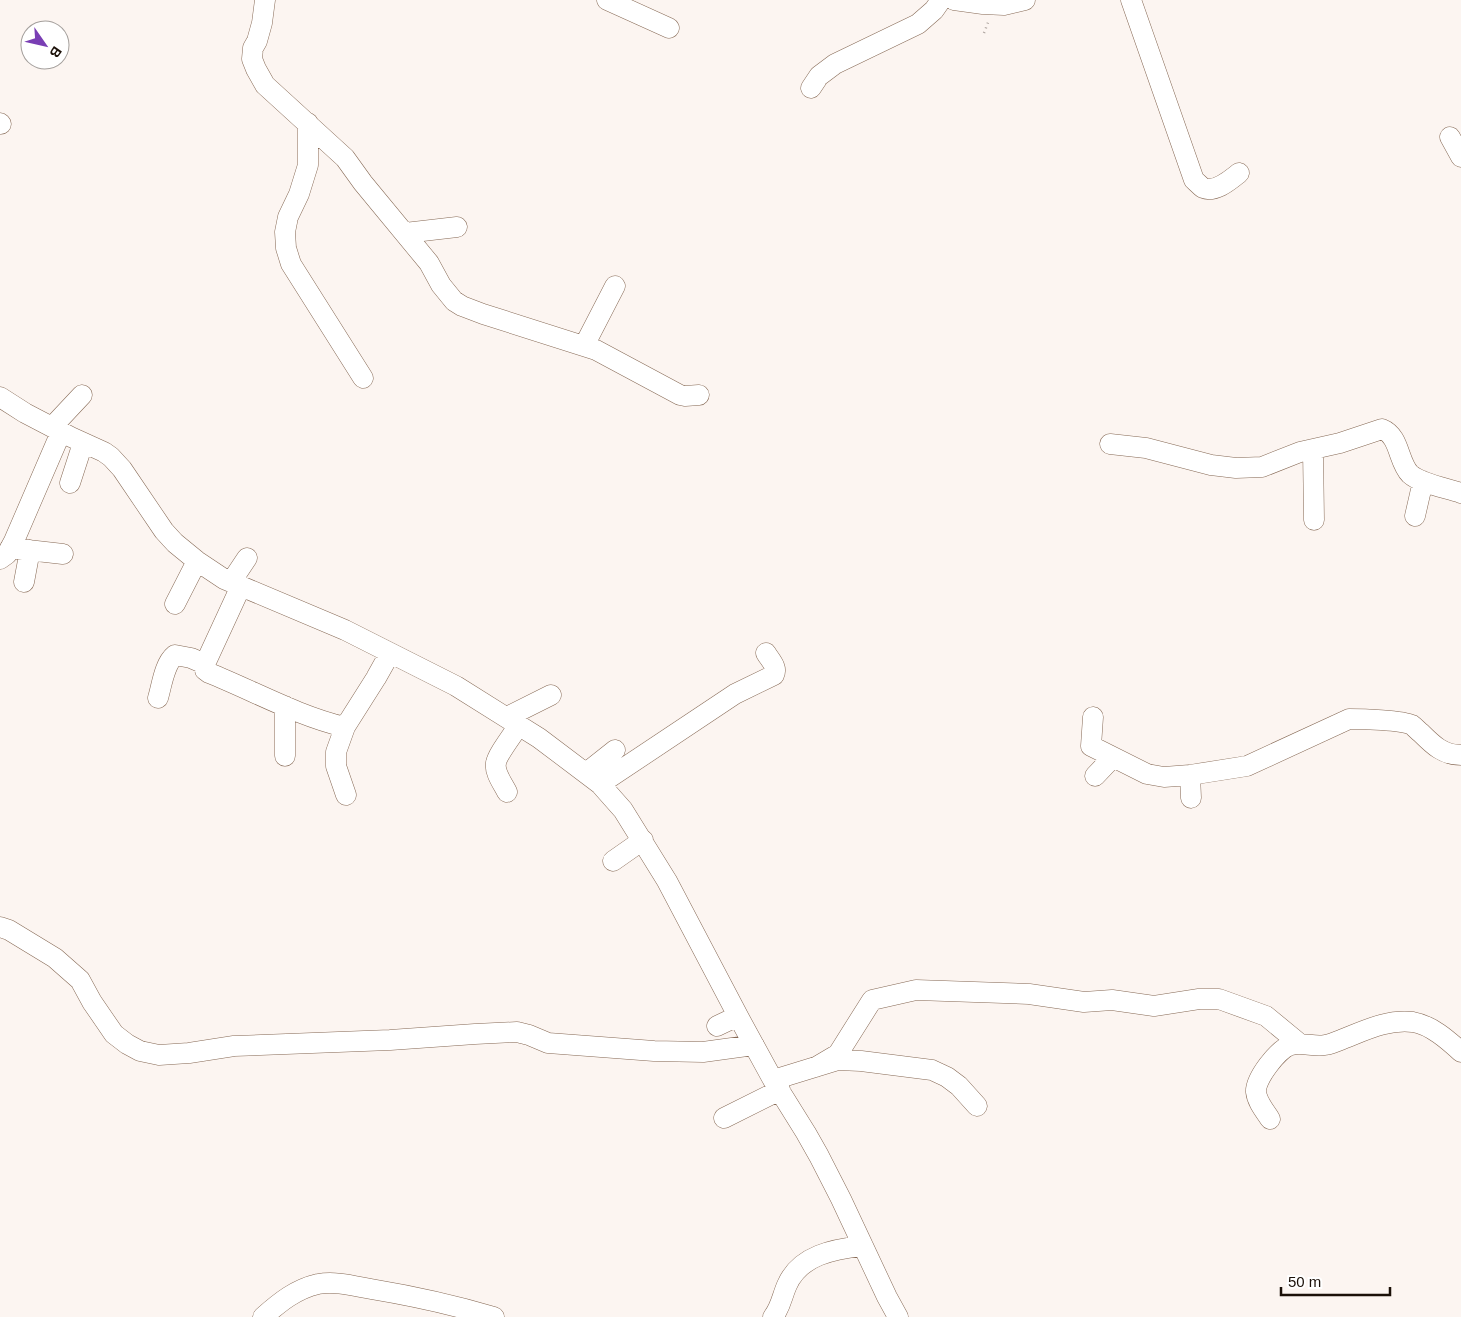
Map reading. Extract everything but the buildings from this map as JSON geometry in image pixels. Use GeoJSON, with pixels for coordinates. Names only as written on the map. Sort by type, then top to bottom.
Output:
{"type":"FeatureCollection","features":[{"type":"Feature","properties":{"kind":"street"},"geometry":{"type":"LineString","coordinates":[[265,0],[262,23],[253,48],[252,59],[265,85],[345,158],[363,183],[429,263],[441,285],[454,301],[483,314],[596,350],[680,395],[699,395]]}},
{"type":"Feature","properties":{"kind":"street"},"geometry":{"type":"LineString","coordinates":[[607,0],[669,28]]}},
{"type":"Feature","properties":{"kind":"street"},"geometry":{"type":"LineString","coordinates":[[811,88],[819,76],[835,64],[918,24],[942,0]]}},
{"type":"Feature","properties":{"kind":"street"},"geometry":{"type":"LineString","coordinates":[[954,0],[1004,5],[1025,0]]}},
{"type":"Feature","properties":{"kind":"street"},"geometry":{"type":"LineString","coordinates":[[1131,0],[1194,180],[1203,188],[1213,189],[1239,172]]}},
{"type":"Feature","properties":{"kind":"street"},"geometry":{"type":"LineString","coordinates":[[308,123],[308,165],[299,194],[288,217],[285,232],[286,248],[291,264],[363,378]]}},
{"type":"Feature","properties":{"kind":"street"},"geometry":{"type":"LineString","coordinates":[[1450,137],[1461,157]]}},
{"type":"Feature","properties":{"kind":"street"},"geometry":{"type":"LineString","coordinates":[[405,233],[456,227]]}},
{"type":"Feature","properties":{"kind":"street"},"geometry":{"type":"LineString","coordinates":[[584,346],[615,286]]}},
{"type":"Feature","properties":{"kind":"street"},"geometry":{"type":"LineString","coordinates":[[63,554],[30,550],[5,553],[57,429],[82,395]]}},
{"type":"Feature","properties":{"kind":"street"},"geometry":{"type":"LineString","coordinates":[[0,397],[25,413],[104,452],[122,469],[164,531],[175,543],[224,579],[345,630],[456,686],[539,738],[593,779],[623,810],[667,881],[776,1085],[810,1140],[898,1317]]}},
{"type":"Feature","properties":{"kind":"street"},"geometry":{"type":"LineString","coordinates":[[1110,444],[1146,448],[1211,465],[1236,468],[1262,467],[1300,452],[1340,443],[1382,429],[1388,432],[1392,438],[1409,473],[1423,481],[1461,493]]}},
{"type":"Feature","properties":{"kind":"street"},"geometry":{"type":"LineString","coordinates":[[70,483],[83,443]]}},
{"type":"Feature","properties":{"kind":"street"},"geometry":{"type":"LineString","coordinates":[[1313,449],[1314,520]]}},
{"type":"Feature","properties":{"kind":"street"},"geometry":{"type":"LineString","coordinates":[[1415,516],[1423,481]]}},
{"type":"Feature","properties":{"kind":"street"},"geometry":{"type":"LineString","coordinates":[[24,582],[30,550]]}},
{"type":"Feature","properties":{"kind":"street"},"geometry":{"type":"LineString","coordinates":[[247,558],[204,669],[209,673],[285,706],[330,724],[345,727]]}},
{"type":"Feature","properties":{"kind":"street"},"geometry":{"type":"LineString","coordinates":[[175,604],[197,561]]}},
{"type":"Feature","properties":{"kind":"street"},"geometry":{"type":"LineString","coordinates":[[346,795],[336,760],[336,752],[345,727],[390,653]]}},
{"type":"Feature","properties":{"kind":"street"},"geometry":{"type":"LineString","coordinates":[[593,779],[735,694],[774,675],[776,672],[775,668],[766,653]]}},
{"type":"Feature","properties":{"kind":"street"},"geometry":{"type":"LineString","coordinates":[[158,698],[170,658],[175,654],[205,664]]}},
{"type":"Feature","properties":{"kind":"street"},"geometry":{"type":"LineString","coordinates":[[508,792],[496,769],[496,761],[513,721],[551,695]]}},
{"type":"Feature","properties":{"kind":"street"},"geometry":{"type":"LineString","coordinates":[[284,756],[285,706]]}},
{"type":"Feature","properties":{"kind":"street"},"geometry":{"type":"LineString","coordinates":[[1093,717],[1091,746],[1147,774],[1164,777],[1246,766],[1349,719],[1412,725],[1444,752],[1452,755],[1461,755]]}},
{"type":"Feature","properties":{"kind":"street"},"geometry":{"type":"LineString","coordinates":[[593,779],[615,750]]}},
{"type":"Feature","properties":{"kind":"street"},"geometry":{"type":"LineString","coordinates":[[1095,776],[1113,757]]}},
{"type":"Feature","properties":{"kind":"street"},"geometry":{"type":"LineString","coordinates":[[1190,775],[1191,798]]}},
{"type":"Feature","properties":{"kind":"street"},"geometry":{"type":"LineString","coordinates":[[613,861],[643,840]]}},
{"type":"Feature","properties":{"kind":"street"},"geometry":{"type":"LineString","coordinates":[[0,927],[55,958],[80,980],[92,1002],[114,1034],[140,1051],[159,1055],[189,1053],[234,1046],[390,1040],[517,1032],[529,1034],[548,1043],[654,1051],[703,1052],[754,1045]]}},
{"type":"Feature","properties":{"kind":"street"},"geometry":{"type":"LineString","coordinates":[[724,1118],[776,1085],[816,1067],[838,1054],[872,1000],[916,990],[1029,994],[1084,1002],[1112,1000],[1154,1006],[1199,998],[1220,999],[1266,1016],[1300,1044]]}},
{"type":"Feature","properties":{"kind":"street"},"geometry":{"type":"LineString","coordinates":[[718,1026],[738,1016]]}},
{"type":"Feature","properties":{"kind":"street"},"geometry":{"type":"LineString","coordinates":[[1270,1119],[1258,1100],[1256,1092],[1257,1083],[1262,1073],[1281,1051],[1290,1046],[1300,1044],[1325,1045],[1386,1023],[1401,1022],[1426,1026],[1461,1052]]}},
{"type":"Feature","properties":{"kind":"street"},"geometry":{"type":"LineString","coordinates":[[816,1067],[838,1060],[932,1070],[959,1086],[977,1106]]}},
{"type":"Feature","properties":{"kind":"street"},"geometry":{"type":"LineString","coordinates":[[773,1317],[795,1272],[808,1261],[832,1250],[863,1246]]}},
{"type":"Feature","properties":{"kind":"street"},"geometry":{"type":"LineString","coordinates":[[263,1317],[281,1301],[300,1290],[318,1284],[336,1283],[412,1296],[494,1317]]}}]}
